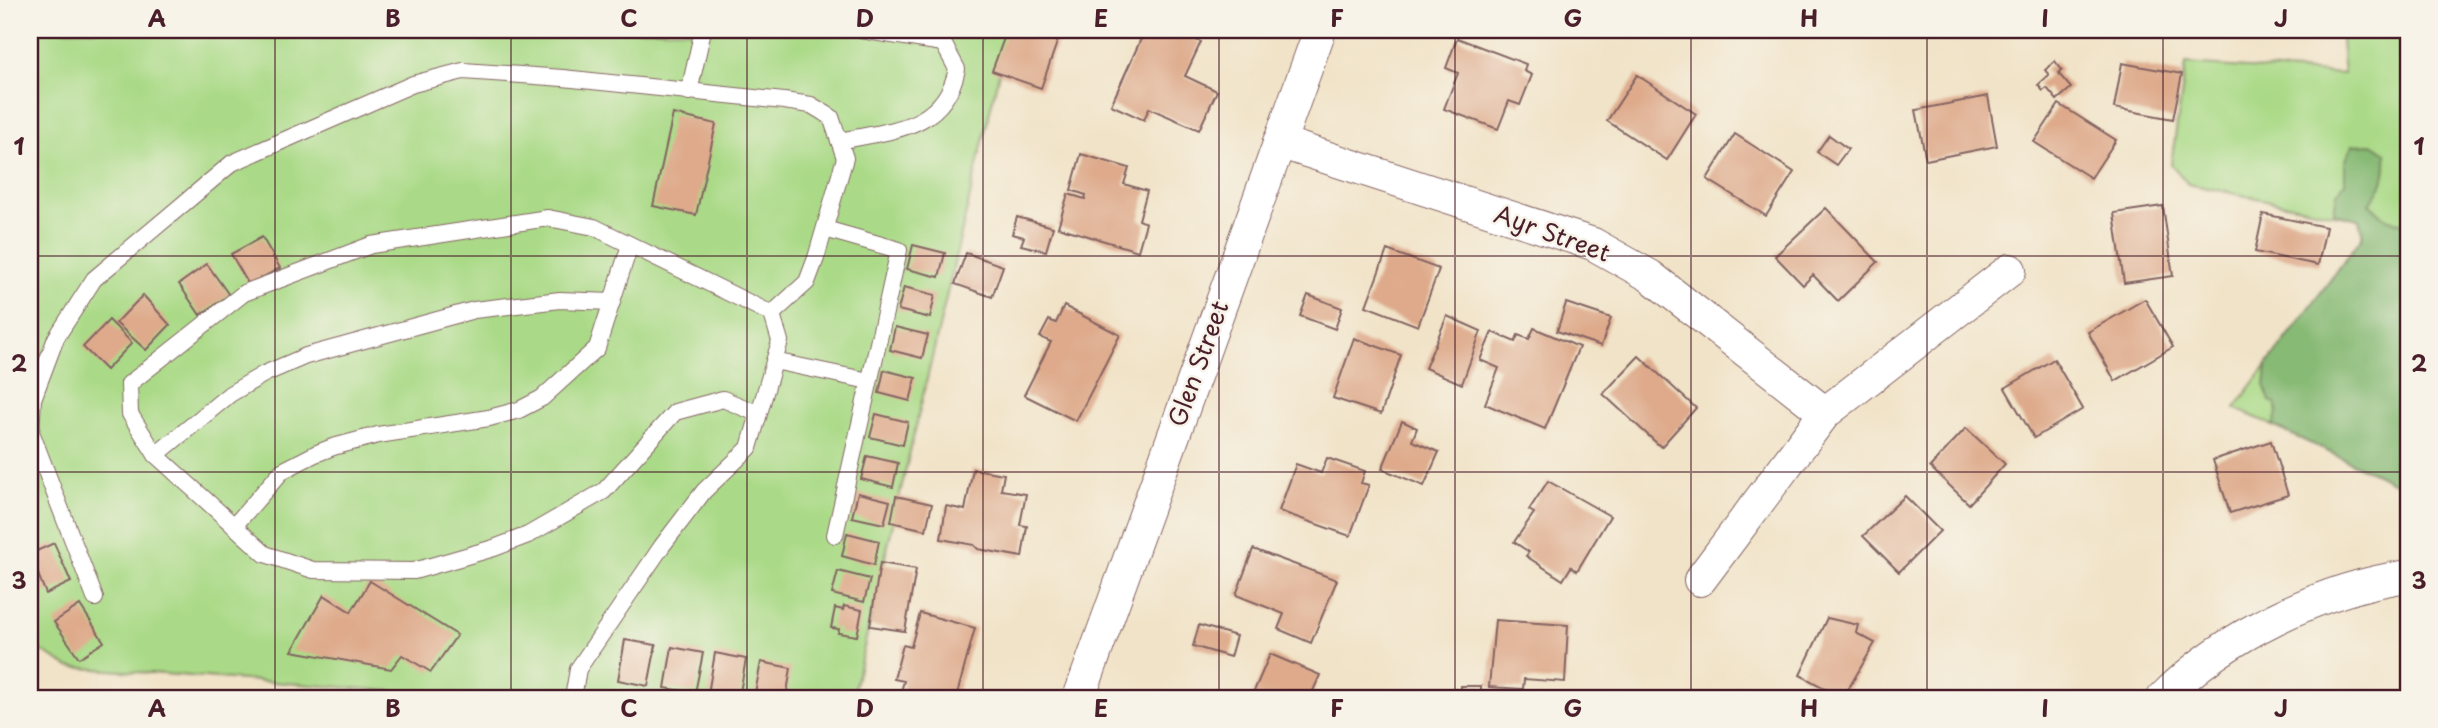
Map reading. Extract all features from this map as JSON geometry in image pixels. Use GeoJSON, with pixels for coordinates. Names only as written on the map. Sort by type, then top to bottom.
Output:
{"type":"FeatureCollection","features":[{"type":"Feature","properties":{"kind":"street","name":"Glen Street"},"geometry":{"type":"LineString","coordinates":[[1079,698],[1320,30]]}},
{"type":"Feature","properties":{"kind":"street","name":"Ayr Street"},"geometry":{"type":"LineString","coordinates":[[1279,142],[1594,244],[1650,276],[1825,413]]}},
{"type":"Feature","properties":{"kind":"street"},"geometry":{"type":"LineString","coordinates":[[1700,580],[1825,413],[2010,270]]}},
{"type":"Feature","properties":{"kind":"street"},"geometry":{"type":"LineString","coordinates":[[2163,698],[2226,645],[2278,617],[2330,597],[2408,576]]}},
{"type":"Feature","properties":{"kind":"lane"},"geometry":{"type":"LineString","coordinates":[[689,92],[703,30]]}},
{"type":"Feature","properties":{"kind":"lane"},"geometry":{"type":"LineString","coordinates":[[839,141],[909,127],[929,116],[948,98],[957,69],[943,43],[861,30]]}},
{"type":"Feature","properties":{"kind":"lane"},"geometry":{"type":"LineString","coordinates":[[95,598],[31,432],[33,399],[56,338],[94,279],[232,163],[413,85],[463,71],[563,78],[811,105],[831,117],[845,158],[825,229],[807,282],[772,314]]}},
{"type":"Feature","properties":{"kind":"lane"},"geometry":{"type":"LineString","coordinates":[[573,698],[578,668],[663,545],[704,491],[749,448],[759,414],[774,361],[780,341],[772,314],[594,228],[548,218],[371,245],[244,293],[129,384],[130,415],[156,455],[265,554],[313,570],[414,571],[495,548],[528,535],[604,491],[675,412],[723,399],[759,414]]}},
{"type":"Feature","properties":{"kind":"lane"},"geometry":{"type":"LineString","coordinates":[[825,229],[899,250],[835,535]]}},
{"type":"Feature","properties":{"kind":"lane"},"geometry":{"type":"LineString","coordinates":[[234,526],[282,471],[315,454],[378,435],[489,418],[519,410],[542,398],[597,348],[630,245]]}},
{"type":"Feature","properties":{"kind":"lane"},"geometry":{"type":"LineString","coordinates":[[156,455],[230,394],[264,374],[306,356],[474,310],[560,300],[611,302]]}},
{"type":"Feature","properties":{"kind":"lane"},"geometry":{"type":"LineString","coordinates":[[774,361],[869,381]]}},
{"type":"Feature","properties":{"kind":"green space"},"geometry":{"type":"Polygon","coordinates":[[[30,30],[1009,30],[852,698],[487,698],[69,667],[30,644],[30,30]]]}},
{"type":"Feature","properties":{"kind":"green space"},"geometry":{"type":"Polygon","coordinates":[[[2340,30],[2408,30],[2408,489],[2235,408],[2363,236],[2359,219],[2188,184],[2171,164],[2186,64],[2344,74],[2340,30]]]}},
{"type":"Feature","properties":{"kind":"green space"},"geometry":{"type":"Polygon","coordinates":[[[2372,144],[2386,153],[2386,168],[2384,180],[2369,203],[2384,217],[2408,226],[2408,489],[2273,426],[2278,411],[2276,405],[2270,401],[2265,387],[2267,365],[2363,236],[2359,219],[2334,213],[2337,193],[2345,183],[2345,163],[2352,145],[2372,144]]]}},
{"type":"Feature","properties":{"kind":"building"},"geometry":{"type":"Polygon","coordinates":[[[1007,30],[1048,30],[1060,34],[1041,88],[992,71],[1007,30]]]}},
{"type":"Feature","properties":{"kind":"building"},"geometry":{"type":"Polygon","coordinates":[[[1145,30],[1174,30],[1201,42],[1185,76],[1217,91],[1199,130],[1149,108],[1144,120],[1111,105],[1145,30]]]}},
{"type":"Feature","properties":{"kind":"building"},"geometry":{"type":"Polygon","coordinates":[[[1457,38],[1526,64],[1524,71],[1532,75],[1520,105],[1509,101],[1498,129],[1444,109],[1458,73],[1446,68],[1457,38]]]}},
{"type":"Feature","properties":{"kind":"building"},"geometry":{"type":"Polygon","coordinates":[[[2055,61],[2062,70],[2058,73],[2071,88],[2057,100],[2047,88],[2043,91],[2038,85],[2049,75],[2045,70],[2055,61]]]}},
{"type":"Feature","properties":{"kind":"building"},"geometry":{"type":"Polygon","coordinates":[[[2122,63],[2182,74],[2173,119],[2114,108],[2122,63]]]}},
{"type":"Feature","properties":{"kind":"building"},"geometry":{"type":"Polygon","coordinates":[[[1637,75],[1696,114],[1667,160],[1607,121],[1637,75]]]}},
{"type":"Feature","properties":{"kind":"building"},"geometry":{"type":"Polygon","coordinates":[[[1988,96],[1997,146],[1926,160],[1916,110],[1988,96]]]}},
{"type":"Feature","properties":{"kind":"building"},"geometry":{"type":"Polygon","coordinates":[[[2059,104],[2116,140],[2091,178],[2034,142],[2059,104]]]}},
{"type":"Feature","properties":{"kind":"building"},"geometry":{"type":"Polygon","coordinates":[[[673,114],[716,124],[696,215],[653,206],[673,114]]]}},
{"type":"Feature","properties":{"kind":"building"},"geometry":{"type":"Polygon","coordinates":[[[1735,134],[1794,172],[1766,216],[1707,179],[1735,134]]]}},
{"type":"Feature","properties":{"kind":"building"},"geometry":{"type":"Polygon","coordinates":[[[1829,135],[1848,149],[1836,165],[1817,152],[1829,135]]]}},
{"type":"Feature","properties":{"kind":"building"},"geometry":{"type":"Polygon","coordinates":[[[1081,154],[1129,168],[1124,184],[1147,191],[1139,220],[1146,223],[1138,251],[1058,227],[1068,194],[1085,199],[1086,195],[1071,190],[1081,154]]]}},
{"type":"Feature","properties":{"kind":"building"},"geometry":{"type":"Polygon","coordinates":[[[2163,206],[2173,276],[2124,283],[2114,213],[2163,206]]]}},
{"type":"Feature","properties":{"kind":"building"},"geometry":{"type":"Polygon","coordinates":[[[1826,208],[1878,262],[1838,301],[1813,275],[1803,285],[1775,256],[1826,208]]]}},
{"type":"Feature","properties":{"kind":"building"},"geometry":{"type":"Polygon","coordinates":[[[2263,214],[2326,227],[2318,265],[2255,252],[2263,214]]]}},
{"type":"Feature","properties":{"kind":"building"},"geometry":{"type":"Polygon","coordinates":[[[1017,217],[1053,227],[1046,251],[1021,245],[1024,237],[1012,234],[1017,217]]]}},
{"type":"Feature","properties":{"kind":"building"},"geometry":{"type":"Polygon","coordinates":[[[262,237],[280,268],[249,285],[231,254],[262,237]]]}},
{"type":"Feature","properties":{"kind":"building"},"geometry":{"type":"Polygon","coordinates":[[[913,245],[945,253],[939,277],[907,269],[913,245]]]}},
{"type":"Feature","properties":{"kind":"building"},"geometry":{"type":"Polygon","coordinates":[[[1387,250],[1439,269],[1418,326],[1366,306],[1387,250]]]}},
{"type":"Feature","properties":{"kind":"building"},"geometry":{"type":"Polygon","coordinates":[[[966,253],[1003,266],[992,297],[955,284],[966,253]]]}},
{"type":"Feature","properties":{"kind":"building"},"geometry":{"type":"Polygon","coordinates":[[[207,264],[229,295],[200,315],[179,284],[207,264]]]}},
{"type":"Feature","properties":{"kind":"building"},"geometry":{"type":"Polygon","coordinates":[[[904,287],[935,295],[930,318],[898,310],[904,287]]]}},
{"type":"Feature","properties":{"kind":"building"},"geometry":{"type":"Polygon","coordinates":[[[143,295],[170,325],[146,350],[116,323],[143,295]]]}},
{"type":"Feature","properties":{"kind":"building"},"geometry":{"type":"Polygon","coordinates":[[[1308,295],[1342,308],[1335,329],[1300,316],[1308,295]]]}},
{"type":"Feature","properties":{"kind":"building"},"geometry":{"type":"Polygon","coordinates":[[[2145,299],[2173,347],[2115,381],[2088,332],[2145,299]]]}},
{"type":"Feature","properties":{"kind":"building"},"geometry":{"type":"Polygon","coordinates":[[[1566,303],[1611,318],[1601,346],[1557,331],[1566,303]]]}},
{"type":"Feature","properties":{"kind":"building"},"geometry":{"type":"Polygon","coordinates":[[[1064,306],[1120,335],[1076,421],[1024,395],[1051,342],[1040,337],[1049,320],[1056,323],[1064,306]]]}},
{"type":"Feature","properties":{"kind":"building"},"geometry":{"type":"Polygon","coordinates":[[[1447,316],[1481,331],[1462,384],[1425,368],[1447,316]]]}},
{"type":"Feature","properties":{"kind":"building"},"geometry":{"type":"Polygon","coordinates":[[[109,320],[132,343],[106,370],[83,347],[109,320]]]}},
{"type":"Feature","properties":{"kind":"building"},"geometry":{"type":"Polygon","coordinates":[[[895,327],[928,335],[922,358],[890,350],[895,327]]]}},
{"type":"Feature","properties":{"kind":"building"},"geometry":{"type":"Polygon","coordinates":[[[1534,328],[1579,347],[1545,429],[1485,404],[1499,368],[1480,360],[1492,332],[1515,342],[1518,335],[1529,339],[1534,328]]]}},
{"type":"Feature","properties":{"kind":"building"},"geometry":{"type":"Polygon","coordinates":[[[1354,338],[1401,355],[1381,414],[1333,398],[1354,338]]]}},
{"type":"Feature","properties":{"kind":"building"},"geometry":{"type":"Polygon","coordinates":[[[1639,356],[1696,408],[1661,447],[1603,394],[1639,356]]]}},
{"type":"Feature","properties":{"kind":"building"},"geometry":{"type":"Polygon","coordinates":[[[2054,359],[2083,409],[2034,438],[2005,388],[2054,359]]]}},
{"type":"Feature","properties":{"kind":"building"},"geometry":{"type":"Polygon","coordinates":[[[884,370],[916,378],[910,401],[879,393],[884,370]]]}},
{"type":"Feature","properties":{"kind":"building"},"geometry":{"type":"Polygon","coordinates":[[[876,414],[908,422],[903,445],[870,437],[876,414]]]}},
{"type":"Feature","properties":{"kind":"building"},"geometry":{"type":"Polygon","coordinates":[[[1402,421],[1417,428],[1412,441],[1439,452],[1424,486],[1382,469],[1402,421]]]}},
{"type":"Feature","properties":{"kind":"building"},"geometry":{"type":"Polygon","coordinates":[[[1966,428],[2005,464],[1969,504],[1930,467],[1966,428]]]}},
{"type":"Feature","properties":{"kind":"building"},"geometry":{"type":"Polygon","coordinates":[[[2271,441],[2288,495],[2230,513],[2213,460],[2271,441]]]}},
{"type":"Feature","properties":{"kind":"building"},"geometry":{"type":"Polygon","coordinates":[[[867,456],[898,463],[893,487],[861,479],[867,456]]]}},
{"type":"Feature","properties":{"kind":"building"},"geometry":{"type":"Polygon","coordinates":[[[1327,458],[1365,471],[1361,483],[1369,485],[1350,536],[1279,511],[1296,464],[1321,473],[1327,458]]]}},
{"type":"Feature","properties":{"kind":"building"},"geometry":{"type":"Polygon","coordinates":[[[973,469],[1004,474],[1001,490],[1026,494],[1020,525],[1027,526],[1022,557],[941,539],[946,506],[965,510],[973,469]]]}},
{"type":"Feature","properties":{"kind":"building"},"geometry":{"type":"Polygon","coordinates":[[[1548,481],[1610,516],[1577,571],[1571,567],[1563,580],[1526,556],[1529,552],[1514,542],[1534,513],[1529,510],[1548,481]]]}},
{"type":"Feature","properties":{"kind":"building"},"geometry":{"type":"Polygon","coordinates":[[[858,493],[890,501],[884,524],[852,517],[858,493]]]}},
{"type":"Feature","properties":{"kind":"building"},"geometry":{"type":"Polygon","coordinates":[[[896,496],[932,504],[926,530],[891,522],[896,496]]]}},
{"type":"Feature","properties":{"kind":"building"},"geometry":{"type":"Polygon","coordinates":[[[1905,496],[1940,531],[1899,572],[1863,536],[1905,496]]]}},
{"type":"Feature","properties":{"kind":"building"},"geometry":{"type":"Polygon","coordinates":[[[847,533],[879,541],[874,565],[842,556],[847,533]]]}},
{"type":"Feature","properties":{"kind":"building"},"geometry":{"type":"Polygon","coordinates":[[[54,543],[71,582],[46,594],[30,554],[54,543]]]}},
{"type":"Feature","properties":{"kind":"building"},"geometry":{"type":"Polygon","coordinates":[[[1253,549],[1337,580],[1311,643],[1278,629],[1284,614],[1236,595],[1253,549]]]}},
{"type":"Feature","properties":{"kind":"building"},"geometry":{"type":"Polygon","coordinates":[[[880,563],[916,569],[905,631],[870,626],[880,563]]]}},
{"type":"Feature","properties":{"kind":"building"},"geometry":{"type":"Polygon","coordinates":[[[838,571],[870,579],[864,602],[832,594],[838,571]]]}},
{"type":"Feature","properties":{"kind":"building"},"geometry":{"type":"Polygon","coordinates":[[[370,581],[457,635],[431,672],[402,655],[391,669],[292,651],[324,595],[351,612],[370,581]]]}},
{"type":"Feature","properties":{"kind":"building"},"geometry":{"type":"Polygon","coordinates":[[[80,605],[104,642],[79,658],[54,622],[80,605]]]}},
{"type":"Feature","properties":{"kind":"building"},"geometry":{"type":"Polygon","coordinates":[[[844,606],[862,610],[857,636],[838,633],[839,629],[831,628],[835,608],[843,610],[844,606]]]}},
{"type":"Feature","properties":{"kind":"building"},"geometry":{"type":"Polygon","coordinates":[[[920,613],[975,628],[956,698],[899,698],[904,681],[894,679],[903,645],[911,647],[920,613]]]}},
{"type":"Feature","properties":{"kind":"building"},"geometry":{"type":"Polygon","coordinates":[[[1827,618],[1858,625],[1856,633],[1875,643],[1843,698],[1800,675],[1827,618]]]}},
{"type":"Feature","properties":{"kind":"building"},"geometry":{"type":"Polygon","coordinates":[[[1495,620],[1568,625],[1565,682],[1524,679],[1523,689],[1489,687],[1495,620]]]}},
{"type":"Feature","properties":{"kind":"building"},"geometry":{"type":"Polygon","coordinates":[[[1199,625],[1236,636],[1230,657],[1193,646],[1199,625]]]}},
{"type":"Feature","properties":{"kind":"building"},"geometry":{"type":"Polygon","coordinates":[[[625,640],[656,645],[648,686],[618,680],[625,640]]]}},
{"type":"Feature","properties":{"kind":"building"},"geometry":{"type":"Polygon","coordinates":[[[672,647],[703,653],[695,693],[665,688],[672,647]]]}},
{"type":"Feature","properties":{"kind":"building"},"geometry":{"type":"Polygon","coordinates":[[[715,653],[746,659],[739,698],[708,694],[715,653]]]}},
{"type":"Feature","properties":{"kind":"building"},"geometry":{"type":"Polygon","coordinates":[[[1270,654],[1320,675],[1310,698],[1251,698],[1270,654]]]}},
{"type":"Feature","properties":{"kind":"building"},"geometry":{"type":"Polygon","coordinates":[[[761,662],[791,668],[786,698],[754,698],[761,662]]]}},
{"type":"Feature","properties":{"kind":"building"},"geometry":{"type":"Polygon","coordinates":[[[1461,686],[1481,686],[1481,698],[1461,698],[1461,686]]]}},
{"type":"Feature","properties":{"kind":"building"},"geometry":{"type":"Polygon","coordinates":[[[95,692],[95,698],[64,698],[63,695],[95,692]]]}},
{"type":"Feature","properties":{"kind":"building"},"geometry":{"type":"Polygon","coordinates":[[[2408,693],[2408,698],[2372,698],[2372,695],[2408,693]]]}}]}
